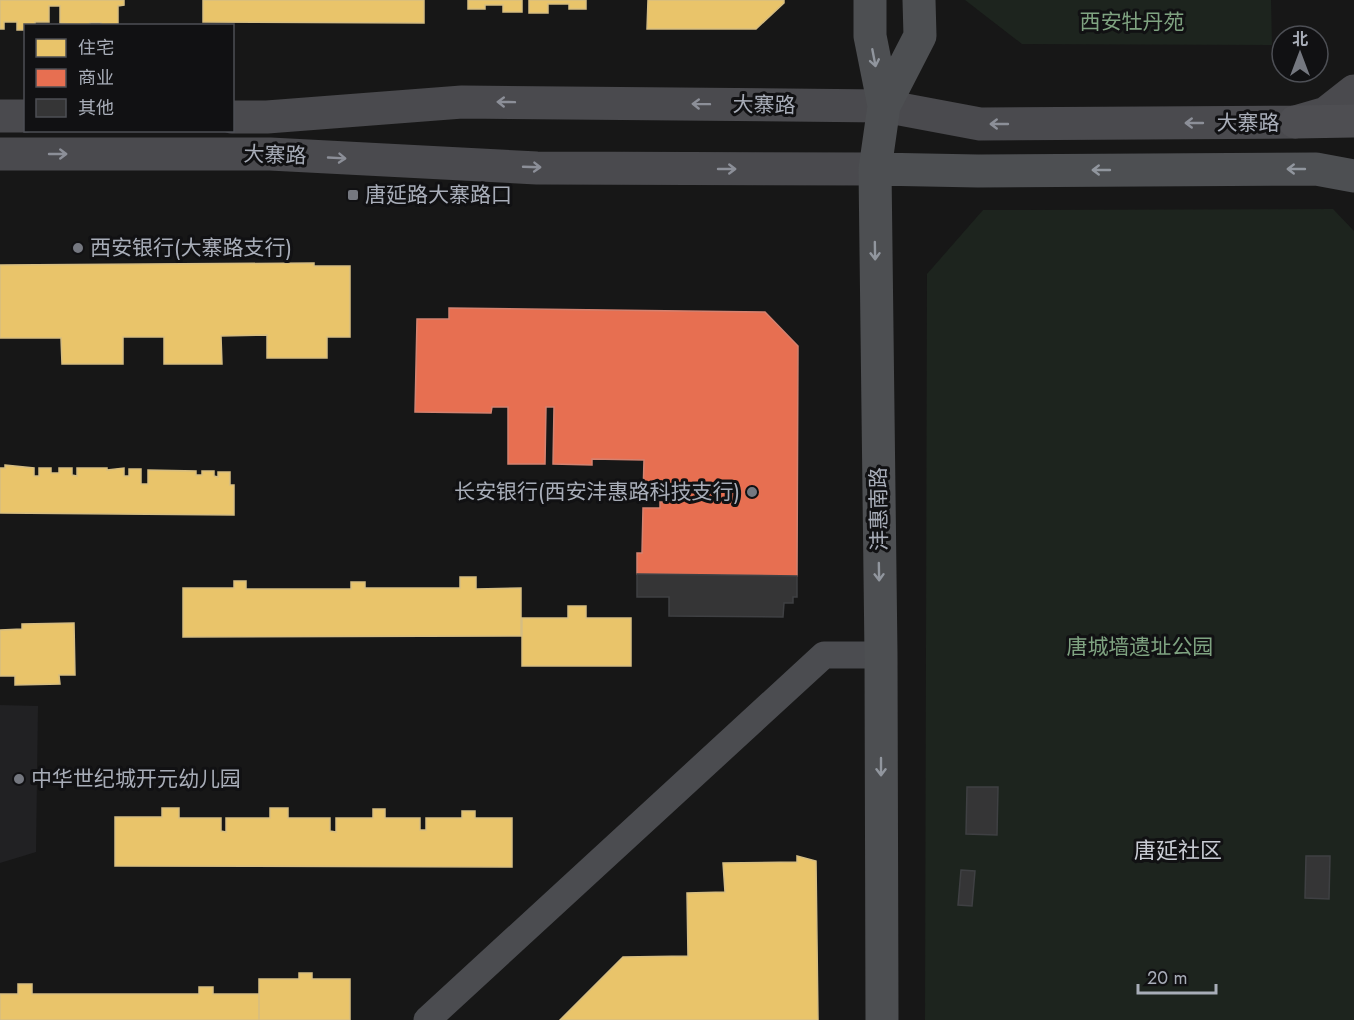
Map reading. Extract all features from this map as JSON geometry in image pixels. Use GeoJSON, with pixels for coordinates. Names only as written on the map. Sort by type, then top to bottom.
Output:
{"type":"FeatureCollection","features":[{"type":"Feature","properties":{"kind":"highway"},"geometry":{"type":"LineString","coordinates":[[1295,122],[1354,121]]}},
{"type":"Feature","properties":{"kind":"main road","name":"沣惠南路"},"geometry":{"type":"LineString","coordinates":[[870,0],[870,36],[884,106],[875,169],[881,655],[882,1020]]}},
{"type":"Feature","properties":{"kind":"main road"},"geometry":{"type":"LineString","coordinates":[[884,106],[920,36],[919,0]]}},
{"type":"Feature","properties":{"kind":"main road","name":"大寨路"},"geometry":{"type":"LineString","coordinates":[[234,117],[267,117],[462,102],[884,106],[980,124],[1295,122],[1326,113],[1354,91]]}},
{"type":"Feature","properties":{"kind":"main road"},"geometry":{"type":"LineString","coordinates":[[0,116],[24,116]]}},
{"type":"Feature","properties":{"kind":"main road","name":"大寨路"},"geometry":{"type":"LineString","coordinates":[[0,154],[270,154],[537,168],[875,169]]}},
{"type":"Feature","properties":{"kind":"main road"},"geometry":{"type":"LineString","coordinates":[[875,169],[978,171],[1316,169],[1354,176]]}},
{"type":"Feature","properties":{"kind":"street"},"geometry":{"type":"LineString","coordinates":[[427,1020],[824,655],[881,655]]}},
{"type":"Feature","properties":{"kind":"shaded area","name":"中华世纪城开元幼儿园"},"geometry":{"type":"Polygon","coordinates":[[[0,705],[38,706],[36,852],[0,863],[0,705]]]}},
{"type":"Feature","properties":{"kind":"green space","name":"西安牡丹苑"},"geometry":{"type":"Polygon","coordinates":[[[965,0],[1271,0],[1270,45],[1022,44],[965,0]]]}},
{"type":"Feature","properties":{"kind":"green space","name":"唐城墙遗址公园"},"geometry":{"type":"Polygon","coordinates":[[[1333,209],[1354,231],[1354,1020],[925,1020],[927,274],[983,210],[1333,209]]]}},
{"type":"Feature","properties":{"kind":"building: 住宅"},"geometry":{"type":"Polygon","coordinates":[[[0,0],[124,0],[124,5],[118,6],[118,24],[60,23],[60,6],[49,6],[49,22],[24,24],[24,30],[17,30],[17,22],[4,22],[4,29],[0,29],[0,0]]]}},
{"type":"Feature","properties":{"kind":"building: 住宅"},"geometry":{"type":"Polygon","coordinates":[[[203,0],[424,0],[424,23],[203,22],[203,0]]]}},
{"type":"Feature","properties":{"kind":"building: 住宅"},"geometry":{"type":"Polygon","coordinates":[[[468,0],[522,0],[522,12],[503,12],[503,5],[485,5],[485,9],[468,9],[468,0]]]}},
{"type":"Feature","properties":{"kind":"building: 住宅"},"geometry":{"type":"Polygon","coordinates":[[[529,0],[586,0],[586,9],[569,9],[569,4],[548,4],[548,13],[529,13],[529,0]]]}},
{"type":"Feature","properties":{"kind":"building: 住宅"},"geometry":{"type":"Polygon","coordinates":[[[648,0],[784,0],[784,3],[756,29],[647,29],[648,0]]]}},
{"type":"Feature","properties":{"kind":"building: 住宅"},"geometry":{"type":"Polygon","coordinates":[[[314,263],[314,266],[350,266],[350,337],[327,337],[327,358],[267,358],[267,335],[221,336],[222,364],[164,364],[164,337],[123,337],[123,364],[62,364],[61,338],[0,338],[0,265],[314,263]]]}},
{"type":"Feature","properties":{"kind":"building: 住宅"},"geometry":{"type":"Polygon","coordinates":[[[5,465],[34,468],[34,476],[39,476],[39,468],[51,468],[51,473],[59,473],[59,468],[72,468],[72,475],[77,476],[77,468],[107,468],[107,470],[124,468],[124,476],[129,476],[129,469],[141,469],[141,484],[148,484],[148,470],[196,471],[196,475],[202,475],[202,471],[214,471],[214,476],[218,477],[218,472],[230,472],[230,485],[234,485],[234,515],[0,513],[0,468],[5,468],[5,465]]]}},
{"type":"Feature","properties":{"kind":"building: 住宅"},"geometry":{"type":"Polygon","coordinates":[[[460,577],[476,577],[476,589],[521,588],[521,636],[183,637],[183,588],[234,588],[234,581],[246,581],[246,589],[351,589],[351,582],[365,582],[365,588],[460,588],[460,577]]]}},
{"type":"Feature","properties":{"kind":"building: 住宅"},"geometry":{"type":"Polygon","coordinates":[[[568,606],[586,606],[586,618],[631,618],[631,666],[522,666],[522,618],[568,618],[568,606]]]}},
{"type":"Feature","properties":{"kind":"building: 住宅"},"geometry":{"type":"Polygon","coordinates":[[[74,623],[75,675],[59,675],[60,684],[15,685],[15,676],[0,676],[0,630],[22,629],[22,624],[74,623]]]}},
{"type":"Feature","properties":{"kind":"building: 住宅"},"geometry":{"type":"Polygon","coordinates":[[[162,808],[179,808],[179,818],[221,818],[221,831],[226,832],[226,818],[270,818],[270,808],[288,808],[288,818],[330,818],[330,831],[336,832],[336,818],[373,818],[373,809],[385,809],[385,818],[420,818],[420,830],[426,830],[426,818],[462,818],[462,811],[475,811],[475,818],[512,818],[512,867],[115,866],[115,817],[162,817],[162,808]]]}},
{"type":"Feature","properties":{"kind":"building: 住宅"},"geometry":{"type":"Polygon","coordinates":[[[797,856],[816,861],[818,1020],[560,1020],[623,957],[688,956],[687,893],[725,892],[723,863],[797,862],[797,856]]]}},
{"type":"Feature","properties":{"kind":"building: 住宅"},"geometry":{"type":"Polygon","coordinates":[[[299,973],[312,973],[312,979],[350,979],[350,1020],[259,1020],[259,979],[299,979],[299,973]]]}},
{"type":"Feature","properties":{"kind":"building: 住宅"},"geometry":{"type":"Polygon","coordinates":[[[18,984],[32,984],[32,994],[199,994],[199,987],[213,987],[213,994],[259,994],[259,1020],[0,1020],[0,994],[18,994],[18,984]]]}},
{"type":"Feature","properties":{"kind":"building: 商业"},"geometry":{"type":"Polygon","coordinates":[[[449,308],[765,312],[798,346],[797,576],[637,574],[637,553],[642,553],[643,508],[660,508],[660,502],[671,502],[671,495],[643,495],[644,460],[592,459],[592,465],[553,464],[554,407],[546,407],[545,464],[508,464],[508,407],[492,407],[491,413],[415,412],[417,319],[449,319],[449,308]]]}},
{"type":"Feature","properties":{"kind":"building: 其他"},"geometry":{"type":"Polygon","coordinates":[[[637,574],[797,576],[797,597],[793,597],[793,603],[784,603],[783,617],[669,616],[669,597],[637,597],[637,574]]]}},
{"type":"Feature","properties":{"kind":"building: 其他"},"geometry":{"type":"Polygon","coordinates":[[[967,787],[998,787],[997,835],[966,834],[967,787]]]}},
{"type":"Feature","properties":{"kind":"building: 其他"},"geometry":{"type":"Polygon","coordinates":[[[1306,856],[1330,856],[1329,899],[1305,898],[1306,856]]]}},
{"type":"Feature","properties":{"kind":"building: 其他"},"geometry":{"type":"Polygon","coordinates":[[[961,870],[975,871],[972,906],[958,905],[961,870]]]}},
{"type":"Feature","properties":{"kind":"place","name":"唐延路大寨路口"},"geometry":{"type":"Point","coordinates":[353,195]}},
{"type":"Feature","properties":{"kind":"place","name":"西安银行(大寨路支行)"},"geometry":{"type":"Point","coordinates":[78,248]}},
{"type":"Feature","properties":{"kind":"place","name":"长安银行(西安沣惠路科技支行)"},"geometry":{"type":"Point","coordinates":[752,492]}},
{"type":"Feature","properties":{"kind":"place","name":"中华世纪城开元幼儿园"},"geometry":{"type":"Point","coordinates":[19,779]}},
{"type":"Feature","properties":{"kind":"district","name":"唐延社区"},"geometry":{"type":"Point","coordinates":[1178,850]}}]}
